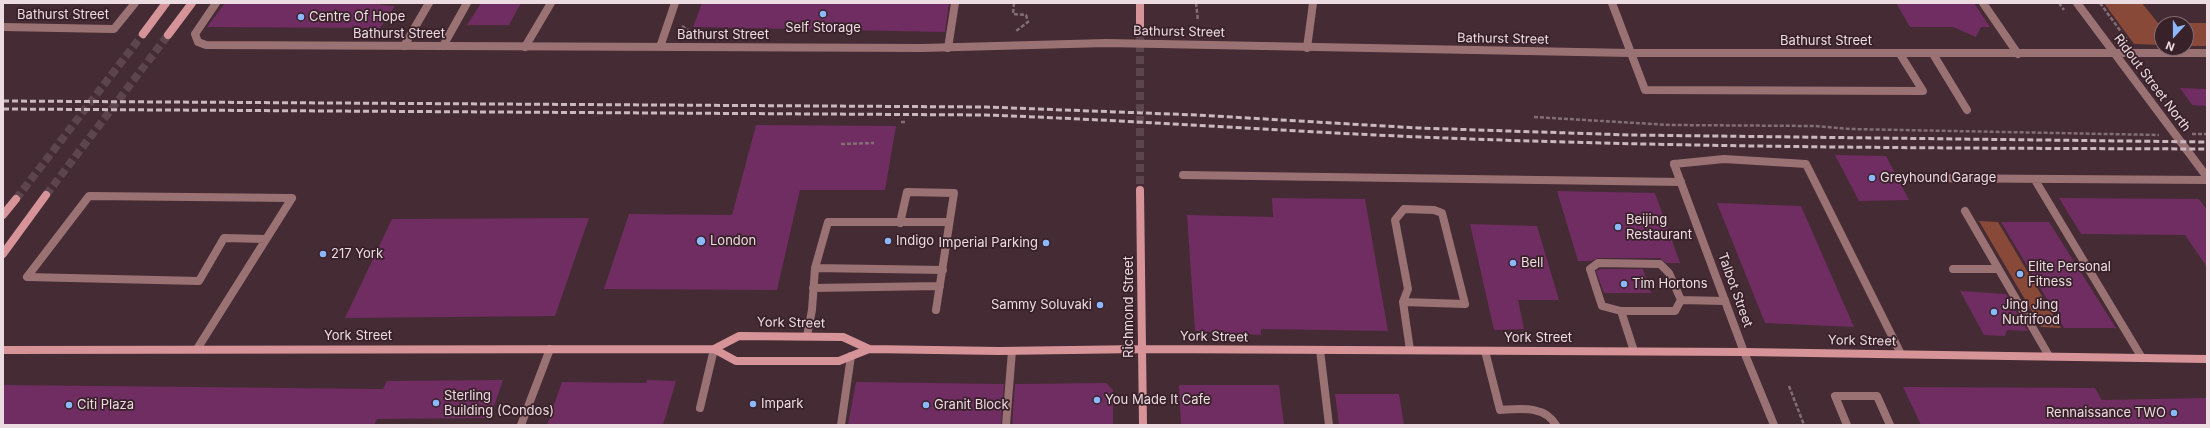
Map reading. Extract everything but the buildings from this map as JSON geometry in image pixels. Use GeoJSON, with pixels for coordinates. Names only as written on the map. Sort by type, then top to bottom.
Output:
{"type":"FeatureCollection","features":[{"type":"Feature","properties":{"kind":"main road"},"geometry":{"type":"LineString","coordinates":[[143,34],[166,3]]}},
{"type":"Feature","properties":{"kind":"main road"},"geometry":{"type":"LineString","coordinates":[[168,35],[192,3]]}},
{"type":"Feature","properties":{"kind":"main road"},"geometry":{"type":"LineString","coordinates":[[1140,3],[1140,32]]}},
{"type":"Feature","properties":{"kind":"main road","name":"Richmond Street"},"geometry":{"type":"LineString","coordinates":[[1140,190],[1143,425]]}},
{"type":"Feature","properties":{"kind":"main road"},"geometry":{"type":"LineString","coordinates":[[3,254],[46,196]]}},
{"type":"Feature","properties":{"kind":"main road"},"geometry":{"type":"LineString","coordinates":[[3,215],[16,199]]}},
{"type":"Feature","properties":{"kind":"main road","name":"York Street"},"geometry":{"type":"LineString","coordinates":[[714,350],[739,336],[843,337],[869,349]]}},
{"type":"Feature","properties":{"kind":"main road","name":"York Street"},"geometry":{"type":"LineString","coordinates":[[3,350],[714,350],[736,361],[839,361],[869,349],[1012,351],[1142,349],[1634,351],[2207,359]]}},
{"type":"Feature","properties":{"kind":"street","name":"Bathurst Street"},"geometry":{"type":"LineString","coordinates":[[3,27],[114,29],[135,3]]}},
{"type":"Feature","properties":{"kind":"street","name":"Bathurst Street"},"geometry":{"type":"LineString","coordinates":[[216,3],[195,34],[195,40],[199,44],[525,47],[948,48],[1106,43],[1631,53],[2207,53]]}},
{"type":"Feature","properties":{"kind":"street"},"geometry":{"type":"LineString","coordinates":[[404,46],[429,3]]}},
{"type":"Feature","properties":{"kind":"street"},"geometry":{"type":"LineString","coordinates":[[443,46],[467,3]]}},
{"type":"Feature","properties":{"kind":"street"},"geometry":{"type":"LineString","coordinates":[[525,47],[551,3]]}},
{"type":"Feature","properties":{"kind":"street"},"geometry":{"type":"LineString","coordinates":[[660,47],[675,3]]}},
{"type":"Feature","properties":{"kind":"street"},"geometry":{"type":"LineString","coordinates":[[948,48],[956,3]]}},
{"type":"Feature","properties":{"kind":"street"},"geometry":{"type":"LineString","coordinates":[[1307,48],[1306,37],[1314,12],[1313,3]]}},
{"type":"Feature","properties":{"kind":"street"},"geometry":{"type":"LineString","coordinates":[[1612,3],[1645,90],[1923,91],[1900,54]]}},
{"type":"Feature","properties":{"kind":"street"},"geometry":{"type":"LineString","coordinates":[[1983,3],[2018,54]]}},
{"type":"Feature","properties":{"kind":"street","name":"Ridout Street North"},"geometry":{"type":"LineString","coordinates":[[2078,3],[2207,176]]}},
{"type":"Feature","properties":{"kind":"street"},"geometry":{"type":"LineString","coordinates":[[1933,54],[1967,110]]}},
{"type":"Feature","properties":{"kind":"street","name":"Talbot Street"},"geometry":{"type":"LineString","coordinates":[[1774,425],[1744,352],[1674,164],[1724,159],[1806,164],[1901,354]]}},
{"type":"Feature","properties":{"kind":"street"},"geometry":{"type":"LineString","coordinates":[[1183,175],[1681,182]]}},
{"type":"Feature","properties":{"kind":"street"},"geometry":{"type":"LineString","coordinates":[[1911,178],[2207,180]]}},
{"type":"Feature","properties":{"kind":"street"},"geometry":{"type":"LineString","coordinates":[[2035,180],[2142,358]]}},
{"type":"Feature","properties":{"kind":"street"},"geometry":{"type":"LineString","coordinates":[[900,223],[907,192],[954,193],[936,310]]}},
{"type":"Feature","properties":{"kind":"street"},"geometry":{"type":"LineString","coordinates":[[197,349],[266,240],[292,198],[89,196],[27,277],[199,282],[224,238],[266,240]]}},
{"type":"Feature","properties":{"kind":"street"},"geometry":{"type":"LineString","coordinates":[[1403,302],[1465,304],[1442,213],[1434,210],[1404,209],[1395,220],[1408,289],[1403,302],[1410,350]]}},
{"type":"Feature","properties":{"kind":"street"},"geometry":{"type":"LineString","coordinates":[[1965,211],[2049,356]]}},
{"type":"Feature","properties":{"kind":"street"},"geometry":{"type":"LineString","coordinates":[[807,336],[812,310],[815,268],[828,222],[949,222]]}},
{"type":"Feature","properties":{"kind":"street"},"geometry":{"type":"LineString","coordinates":[[1598,263],[1660,264],[1670,273],[1682,300],[1675,311],[1621,311],[1602,306],[1590,269],[1598,263]]}},
{"type":"Feature","properties":{"kind":"street"},"geometry":{"type":"LineString","coordinates":[[815,268],[943,270]]}},
{"type":"Feature","properties":{"kind":"street"},"geometry":{"type":"LineString","coordinates":[[1953,269],[1998,269]]}},
{"type":"Feature","properties":{"kind":"street"},"geometry":{"type":"LineString","coordinates":[[813,288],[940,286]]}},
{"type":"Feature","properties":{"kind":"street"},"geometry":{"type":"LineString","coordinates":[[1682,300],[1725,301]]}},
{"type":"Feature","properties":{"kind":"street"},"geometry":{"type":"LineString","coordinates":[[1621,311],[1634,351]]}},
{"type":"Feature","properties":{"kind":"street"},"geometry":{"type":"LineString","coordinates":[[521,425],[550,349]]}},
{"type":"Feature","properties":{"kind":"street"},"geometry":{"type":"LineString","coordinates":[[700,408],[714,350]]}},
{"type":"Feature","properties":{"kind":"street"},"geometry":{"type":"LineString","coordinates":[[1320,350],[1329,425]]}},
{"type":"Feature","properties":{"kind":"street"},"geometry":{"type":"LineString","coordinates":[[1006,425],[1012,351]]}},
{"type":"Feature","properties":{"kind":"street"},"geometry":{"type":"LineString","coordinates":[[1485,351],[1500,410],[1542,411],[1550,415],[1556,425]]}},
{"type":"Feature","properties":{"kind":"street"},"geometry":{"type":"LineString","coordinates":[[841,425],[852,356]]}},
{"type":"Feature","properties":{"kind":"street"},"geometry":{"type":"LineString","coordinates":[[1848,425],[1835,396],[1877,396],[1890,425]]}},
{"type":"Feature","properties":{"kind":"path"},"geometry":{"type":"LineString","coordinates":[[1010,33],[1022,28],[1028,22],[1026,15],[1013,14],[1014,3]]}},
{"type":"Feature","properties":{"kind":"path"},"geometry":{"type":"LineString","coordinates":[[1196,3],[1198,21]]}},
{"type":"Feature","properties":{"kind":"path"},"geometry":{"type":"LineString","coordinates":[[2100,3],[2129,42]]}},
{"type":"Feature","properties":{"kind":"path"},"geometry":{"type":"LineString","coordinates":[[684,21],[682,26],[690,32],[698,32]]}},
{"type":"Feature","properties":{"kind":"path"},"geometry":{"type":"LineString","coordinates":[[1534,117],[1677,126],[1815,126],[1850,129],[2084,132],[2148,136],[2207,134]]}},
{"type":"Feature","properties":{"kind":"path"},"geometry":{"type":"LineString","coordinates":[[901,122],[907,122]]}},
{"type":"Feature","properties":{"kind":"path"},"geometry":{"type":"LineString","coordinates":[[841,144],[874,144]]}},
{"type":"Feature","properties":{"kind":"path"},"geometry":{"type":"LineString","coordinates":[[1789,386],[1804,425]]}},
{"type":"Feature","properties":{"kind":"shaded area"},"geometry":{"type":"Polygon","coordinates":[[[2104,3],[2142,3],[2154,18],[2154,45],[2134,44],[2104,3]]]}},
{"type":"Feature","properties":{"kind":"shaded area"},"geometry":{"type":"Polygon","coordinates":[[[2194,23],[2207,23],[2207,46],[2194,46],[2194,23]]]}},
{"type":"Feature","properties":{"kind":"shaded area","name":"Elite Personal Fitness"},"geometry":{"type":"Polygon","coordinates":[[[1979,221],[1998,222],[2061,328],[2041,327],[1979,221]]]}},
{"type":"Feature","properties":{"kind":"tunnel"},"geometry":{"type":"LineString","coordinates":[[1140,32],[1140,190]]}},
{"type":"Feature","properties":{"kind":"tunnel"},"geometry":{"type":"LineString","coordinates":[[16,199],[143,34]]}},
{"type":"Feature","properties":{"kind":"tunnel"},"geometry":{"type":"LineString","coordinates":[[46,195],[168,35]]}},
{"type":"Feature","properties":{"kind":"railway"},"geometry":{"type":"LineString","coordinates":[[3,101],[986,107],[1197,115],[1418,128],[1630,135],[2207,142]]}},
{"type":"Feature","properties":{"kind":"railway"},"geometry":{"type":"LineString","coordinates":[[3,109],[985,115],[1519,141],[1814,147],[2207,149]]}},
{"type":"Feature","properties":{"kind":"place","name":"Self Storage"},"geometry":{"type":"Point","coordinates":[823,14]}},
{"type":"Feature","properties":{"kind":"place","name":"Centre Of Hope"},"geometry":{"type":"Point","coordinates":[301,17]}},
{"type":"Feature","properties":{"kind":"place","name":"Greyhound Garage"},"geometry":{"type":"Point","coordinates":[1872,178]}},
{"type":"Feature","properties":{"kind":"place","name":"Beijing Restaurant"},"geometry":{"type":"Point","coordinates":[1618,227]}},
{"type":"Feature","properties":{"kind":"place","name":"London"},"geometry":{"type":"Point","coordinates":[701,241]}},
{"type":"Feature","properties":{"kind":"place","name":"Indigo"},"geometry":{"type":"Point","coordinates":[888,241]}},
{"type":"Feature","properties":{"kind":"place","name":"Imperial Parking"},"geometry":{"type":"Point","coordinates":[1046,243]}},
{"type":"Feature","properties":{"kind":"place","name":"217 York"},"geometry":{"type":"Point","coordinates":[323,254]}},
{"type":"Feature","properties":{"kind":"place","name":"Bell"},"geometry":{"type":"Point","coordinates":[1513,263]}},
{"type":"Feature","properties":{"kind":"place","name":"Elite Personal Fitness"},"geometry":{"type":"Point","coordinates":[2020,274]}},
{"type":"Feature","properties":{"kind":"place","name":"Tim Hortons"},"geometry":{"type":"Point","coordinates":[1624,284]}},
{"type":"Feature","properties":{"kind":"place","name":"Sammy Soluvaki"},"geometry":{"type":"Point","coordinates":[1100,305]}},
{"type":"Feature","properties":{"kind":"place","name":"Jing Jing Nutrifood"},"geometry":{"type":"Point","coordinates":[1994,312]}},
{"type":"Feature","properties":{"kind":"place","name":"You Made It Cafe"},"geometry":{"type":"Point","coordinates":[1097,400]}},
{"type":"Feature","properties":{"kind":"place","name":"Sterling Building (Condos)"},"geometry":{"type":"Point","coordinates":[436,403]}},
{"type":"Feature","properties":{"kind":"place","name":"Impark"},"geometry":{"type":"Point","coordinates":[753,404]}},
{"type":"Feature","properties":{"kind":"place","name":"Citi Plaza"},"geometry":{"type":"Point","coordinates":[69,405]}},
{"type":"Feature","properties":{"kind":"place","name":"Granit Block"},"geometry":{"type":"Point","coordinates":[926,405]}},
{"type":"Feature","properties":{"kind":"place","name":"Rennaissance TWO"},"geometry":{"type":"Point","coordinates":[2174,413]}}]}
